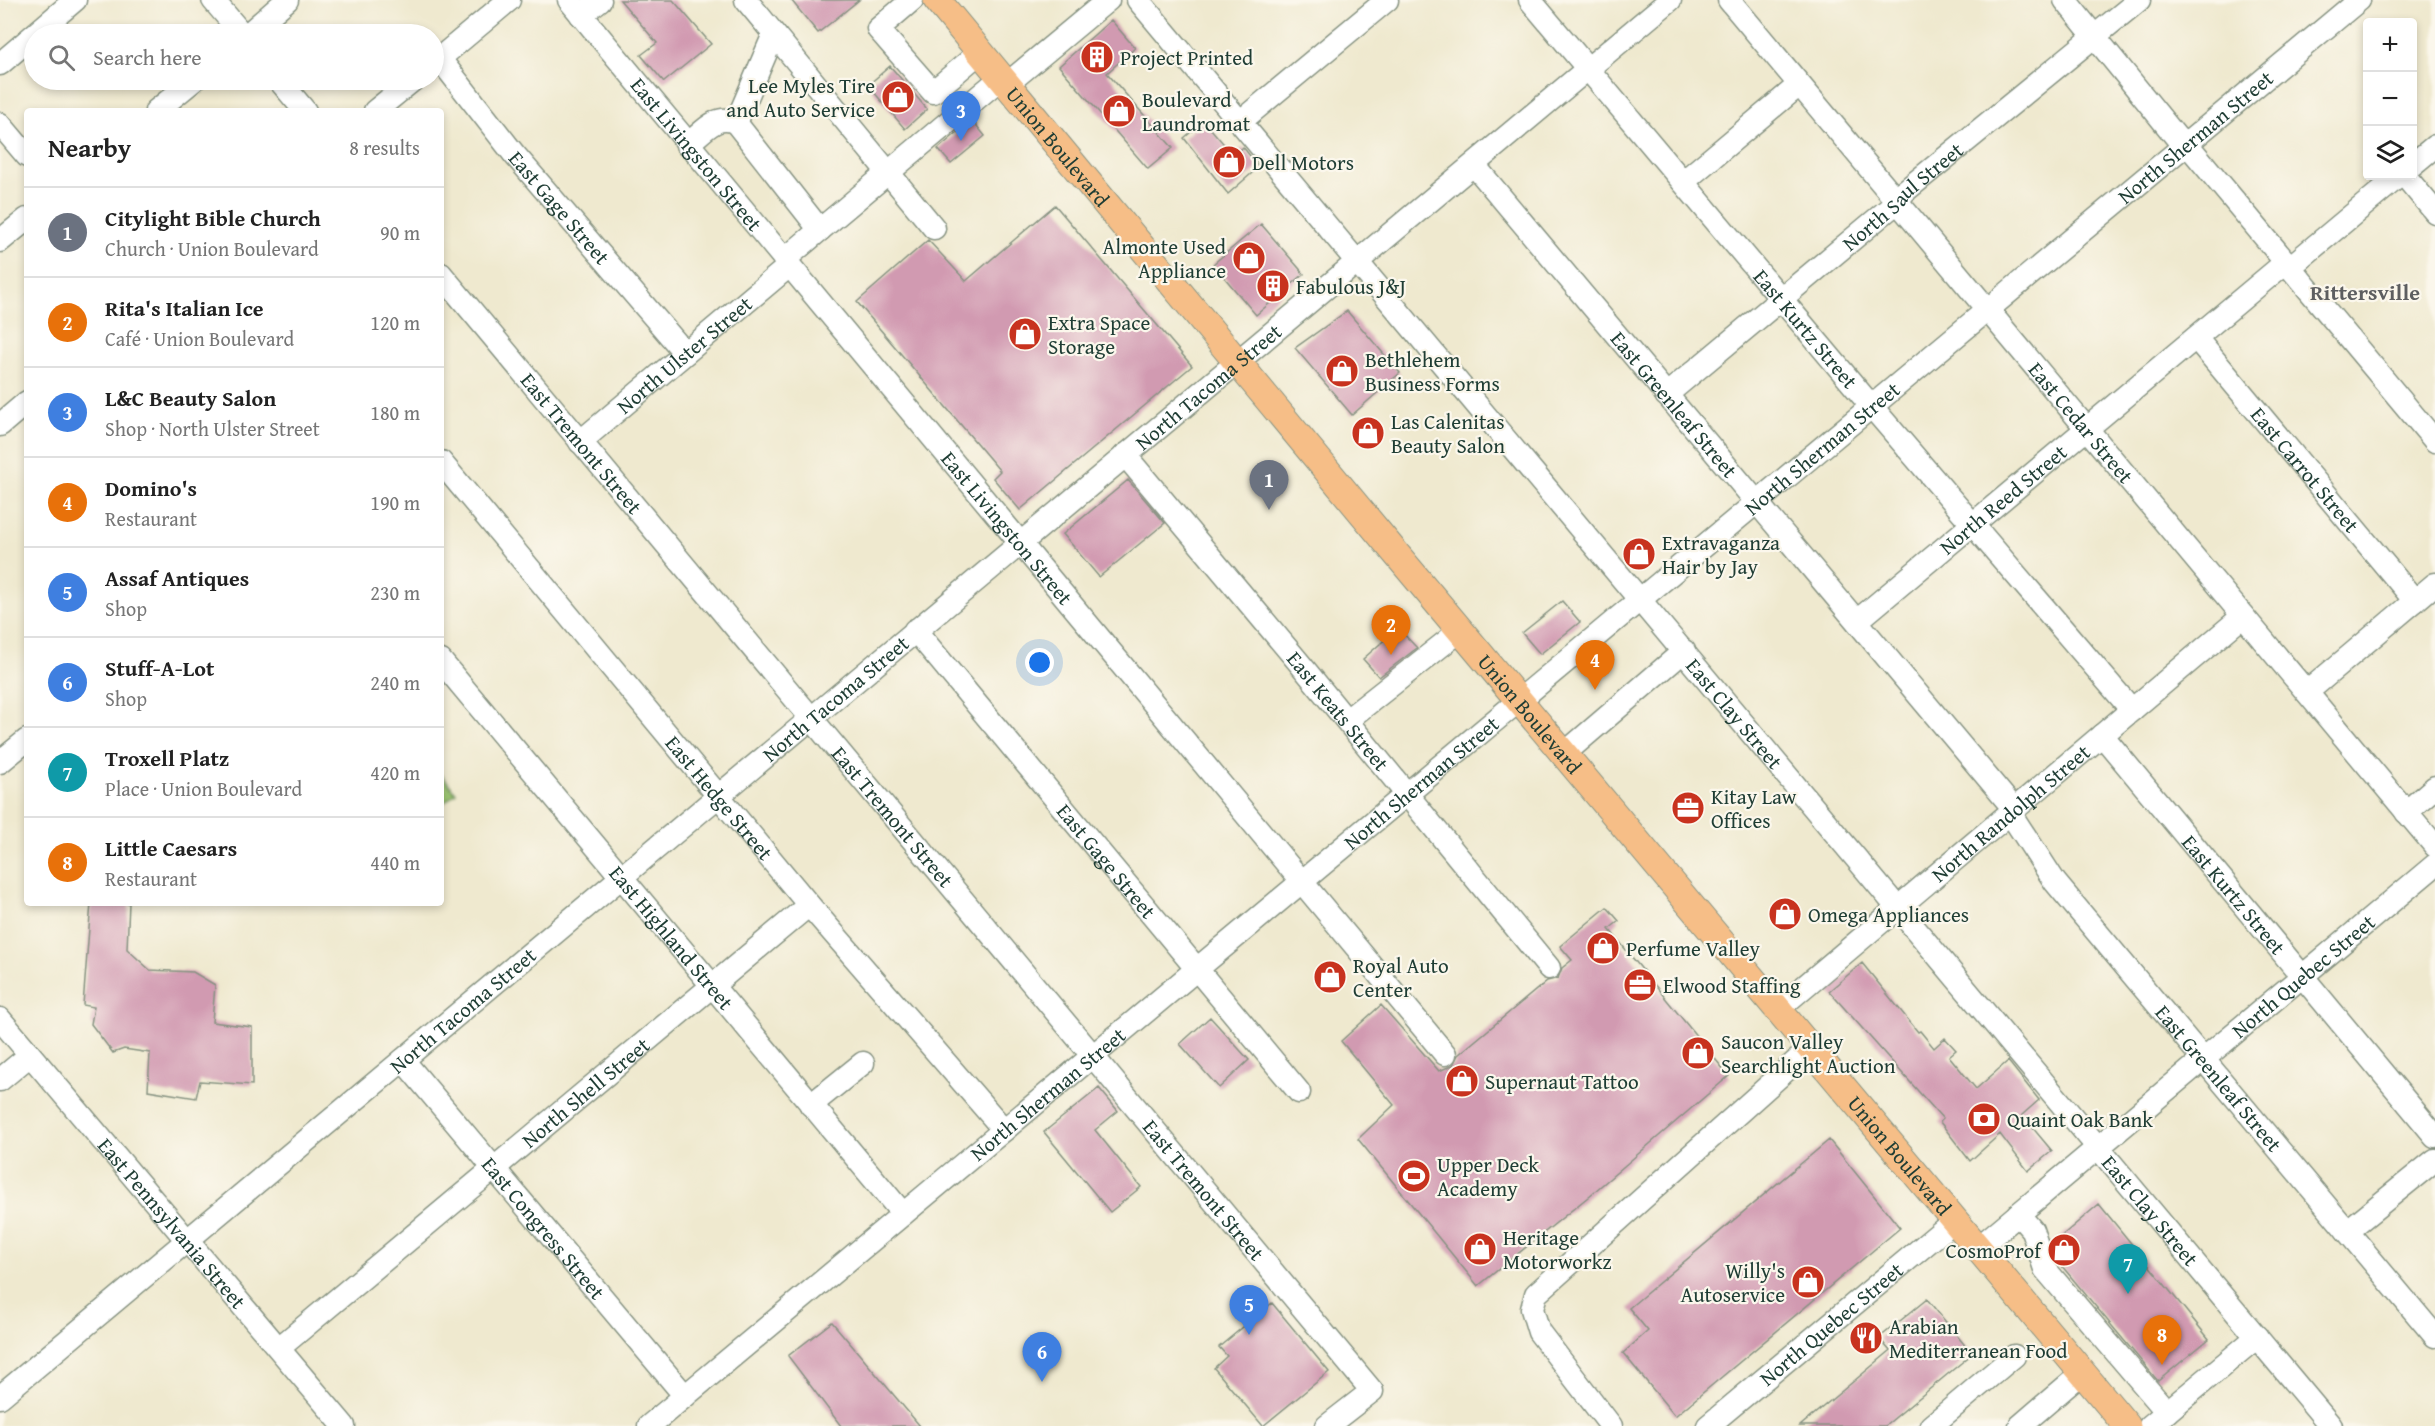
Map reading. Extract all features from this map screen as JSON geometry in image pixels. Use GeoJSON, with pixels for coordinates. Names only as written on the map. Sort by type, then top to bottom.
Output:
{"type":"FeatureCollection","features":[{"type":"Feature","properties":{"kind":"main road","name":"Union Boulevard"},"geometry":{"type":"LineString","coordinates":[[937,0],[2127,1426]]}},
{"type":"Feature","properties":{"kind":"street"},"geometry":{"type":"LineString","coordinates":[[47,24],[75,0]]}},
{"type":"Feature","properties":{"kind":"street"},"geometry":{"type":"LineString","coordinates":[[213,0],[233,24]]}},
{"type":"Feature","properties":{"kind":"street"},"geometry":{"type":"LineString","coordinates":[[259,24],[287,0]]}},
{"type":"Feature","properties":{"kind":"street"},"geometry":{"type":"LineString","coordinates":[[444,54],[509,0]]}},
{"type":"Feature","properties":{"kind":"street"},"geometry":{"type":"LineString","coordinates":[[575,8],[600,0]]}},
{"type":"Feature","properties":{"kind":"street"},"geometry":{"type":"LineString","coordinates":[[746,0],[934,228]]}},
{"type":"Feature","properties":{"kind":"street"},"geometry":{"type":"LineString","coordinates":[[912,0],[879,29],[933,92],[980,51]]}},
{"type":"Feature","properties":{"kind":"street","name":"North Ulster Street"},"geometry":{"type":"LineString","coordinates":[[580,442],[686,353],[787,263],[820,230],[889,172],[1108,0]]}},
{"type":"Feature","properties":{"kind":"street","name":"East Clay Street"},"geometry":{"type":"LineString","coordinates":[[1138,0],[1359,262],[1537,479],[1899,906],[2327,1424]]}},
{"type":"Feature","properties":{"kind":"street"},"geometry":{"type":"LineString","coordinates":[[1241,121],[1388,0]]}},
{"type":"Feature","properties":{"kind":"street","name":"East Kurtz Street"},"geometry":{"type":"LineString","coordinates":[[1530,0],[1872,407],[2132,710]]}},
{"type":"Feature","properties":{"kind":"street","name":"North Tacoma Street"},"geometry":{"type":"LineString","coordinates":[[0,1397],[1670,0]]}},
{"type":"Feature","properties":{"kind":"street","name":"East Cedar Street"},"geometry":{"type":"LineString","coordinates":[[1729,0],[1979,303],[1988,309],[2435,846]]}},
{"type":"Feature","properties":{"kind":"street"},"geometry":{"type":"LineString","coordinates":[[2065,0],[2177,138],[2187,144],[2291,263],[2435,441]]}},
{"type":"Feature","properties":{"kind":"street","name":"North Saul Street"},"geometry":{"type":"LineString","coordinates":[[1666,395],[1905,192],[2096,38],[2139,0]]}},
{"type":"Feature","properties":{"kind":"street","name":"North Sherman Street"},"geometry":{"type":"LineString","coordinates":[[649,1426],[2359,0]]}},
{"type":"Feature","properties":{"kind":"street","name":"East Livingston Street"},"geometry":{"type":"LineString","coordinates":[[575,8],[687,145],[1303,880],[1445,1054]]}},
{"type":"Feature","properties":{"kind":"street"},"geometry":{"type":"LineString","coordinates":[[736,123],[774,34]]}},
{"type":"Feature","properties":{"kind":"street"},"geometry":{"type":"LineString","coordinates":[[0,64],[24,44]]}},
{"type":"Feature","properties":{"kind":"street","name":"East Gage Street"},"geometry":{"type":"LineString","coordinates":[[444,71],[686,353]]}},
{"type":"Feature","properties":{"kind":"street"},"geometry":{"type":"LineString","coordinates":[[1683,182],[1799,85]]}},
{"type":"Feature","properties":{"kind":"street"},"geometry":{"type":"LineString","coordinates":[[160,108],[182,90]]}},
{"type":"Feature","properties":{"kind":"street"},"geometry":{"type":"LineString","coordinates":[[288,90],[303,108]]}},
{"type":"Feature","properties":{"kind":"street"},"geometry":{"type":"LineString","coordinates":[[379,108],[401,90]]}},
{"type":"Feature","properties":{"kind":"street"},"geometry":{"type":"LineString","coordinates":[[687,145],[719,119],[727,118],[736,123],[820,230]]}},
{"type":"Feature","properties":{"kind":"street"},"geometry":{"type":"LineString","coordinates":[[0,124],[24,152]]}},
{"type":"Feature","properties":{"kind":"street"},"geometry":{"type":"LineString","coordinates":[[2417,161],[2435,146]]}},
{"type":"Feature","properties":{"kind":"street","name":"East Greenleaf Street"},"geometry":{"type":"LineString","coordinates":[[1474,165],[1857,621],[2012,811],[2055,882],[2435,1336]]}},
{"type":"Feature","properties":{"kind":"street","name":"North Reed Street"},"geometry":{"type":"LineString","coordinates":[[1857,621],[1974,526],[2196,338],[2394,180]]}},
{"type":"Feature","properties":{"kind":"street"},"geometry":{"type":"LineString","coordinates":[[2408,180],[2435,212]]}},
{"type":"Feature","properties":{"kind":"street"},"geometry":{"type":"LineString","coordinates":[[0,241],[24,221]]}},
{"type":"Feature","properties":{"kind":"street","name":"East Tremont Street"},"geometry":{"type":"LineString","coordinates":[[444,278],[1094,1054],[1206,1195],[1372,1391],[1327,1426]]}},
{"type":"Feature","properties":{"kind":"street","name":"East Carrot Street"},"geometry":{"type":"LineString","coordinates":[[2196,338],[2415,600]]}},
{"type":"Feature","properties":{"kind":"street"},"geometry":{"type":"LineString","coordinates":[[0,425],[24,405]]}},
{"type":"Feature","properties":{"kind":"street","name":"East Keats Street"},"geometry":{"type":"LineString","coordinates":[[1125,455],[1347,720],[1549,968]]}},
{"type":"Feature","properties":{"kind":"street","name":"East Hedge Street"},"geometry":{"type":"LineString","coordinates":[[444,466],[809,905],[1004,1130]]}},
{"type":"Feature","properties":{"kind":"street"},"geometry":{"type":"LineString","coordinates":[[2307,692],[2435,584]]}},
{"type":"Feature","properties":{"kind":"street","name":"North Randolph Street"},"geometry":{"type":"LineString","coordinates":[[1778,1009],[2243,616]]}},
{"type":"Feature","properties":{"kind":"street","name":"East Gage Street"},"geometry":{"type":"LineString","coordinates":[[915,630],[1299,1092]]}},
{"type":"Feature","properties":{"kind":"street"},"geometry":{"type":"LineString","coordinates":[[1347,720],[1461,630]]}},
{"type":"Feature","properties":{"kind":"street"},"geometry":{"type":"LineString","coordinates":[[1565,753],[1684,651]]}},
{"type":"Feature","properties":{"kind":"street","name":"East Highland Street"},"geometry":{"type":"LineString","coordinates":[[444,665],[903,1214]]}},
{"type":"Feature","properties":{"kind":"street","name":"East Kurtz Street"},"geometry":{"type":"LineString","coordinates":[[2102,735],[2435,1136]]}},
{"type":"Feature","properties":{"kind":"street"},"geometry":{"type":"LineString","coordinates":[[0,762],[24,742]]}},
{"type":"Feature","properties":{"kind":"street"},"geometry":{"type":"LineString","coordinates":[[2406,812],[2435,787]]}},
{"type":"Feature","properties":{"kind":"street","name":"North Quebec Street"},"geometry":{"type":"LineString","coordinates":[[1978,1248],[2435,865]]}},
{"type":"Feature","properties":{"kind":"street","name":"North Shell Street"},"geometry":{"type":"LineString","coordinates":[[279,1348],[809,905]]}},
{"type":"Feature","properties":{"kind":"street","name":"East Pennsylvania Street"},"geometry":{"type":"LineString","coordinates":[[0,1018],[344,1426]]}},
{"type":"Feature","properties":{"kind":"street"},"geometry":{"type":"LineString","coordinates":[[1611,1426],[1539,1332],[1532,1309],[1536,1294],[1811,1048]]}},
{"type":"Feature","properties":{"kind":"street"},"geometry":{"type":"LineString","coordinates":[[0,1080],[30,1055]]}},
{"type":"Feature","properties":{"kind":"street","name":"East Congress Street"},"geometry":{"type":"LineString","coordinates":[[403,1060],[685,1396]]}},
{"type":"Feature","properties":{"kind":"street"},"geometry":{"type":"LineString","coordinates":[[812,1105],[862,1063]]}},
{"type":"Feature","properties":{"kind":"street"},"geometry":{"type":"LineString","coordinates":[[2347,1231],[2435,1160]]}},
{"type":"Feature","properties":{"kind":"street"},"geometry":{"type":"LineString","coordinates":[[2019,1214],[2032,1230],[2044,1269],[2159,1419],[2257,1337]]}},
{"type":"Feature","properties":{"kind":"street","name":"North Quebec Street"},"geometry":{"type":"LineString","coordinates":[[1708,1426],[1955,1220]]}},
{"type":"Feature","properties":{"kind":"street"},"geometry":{"type":"LineString","coordinates":[[1931,1426],[2014,1356]]}},
{"type":"Feature","properties":{"kind":"street"},"geometry":{"type":"LineString","coordinates":[[2020,1426],[2082,1373]]}},
{"type":"Feature","properties":{"kind":"green space"},"geometry":{"type":"Polygon","coordinates":[[[444,778],[456,793],[444,803],[444,778]]]}},
{"type":"Feature","properties":{"kind":"building"},"geometry":{"type":"Polygon","coordinates":[[[620,0],[673,0],[711,44],[664,82],[641,55],[657,43],[620,0]]]}},
{"type":"Feature","properties":{"kind":"building"},"geometry":{"type":"Polygon","coordinates":[[[791,0],[859,0],[818,33],[791,0]]]}},
{"type":"Feature","properties":{"kind":"building"},"geometry":{"type":"Polygon","coordinates":[[[1111,20],[1135,48],[1107,73],[1173,148],[1148,169],[1059,66],[1111,20]]]}},
{"type":"Feature","properties":{"kind":"building","name":"Lee Myles Tire and Auto Service"},"geometry":{"type":"Polygon","coordinates":[[[890,66],[927,109],[905,129],[868,85],[890,66]]]}},
{"type":"Feature","properties":{"kind":"building"},"geometry":{"type":"Polygon","coordinates":[[[972,120],[985,136],[951,164],[938,149],[972,120]]]}},
{"type":"Feature","properties":{"kind":"building","name":"Dell Motors"},"geometry":{"type":"Polygon","coordinates":[[[1204,121],[1234,156],[1243,147],[1259,167],[1228,194],[1184,138],[1204,121]]]}},
{"type":"Feature","properties":{"kind":"building","name":"Extra Space Storage"},"geometry":{"type":"Polygon","coordinates":[[[1055,205],[1192,366],[1020,510],[993,478],[1000,471],[857,302],[928,240],[966,281],[1055,205]]]}},
{"type":"Feature","properties":{"kind":"building"},"geometry":{"type":"Polygon","coordinates":[[[1261,224],[1304,274],[1256,315],[1213,264],[1261,224]]]}},
{"type":"Feature","properties":{"kind":"building"},"geometry":{"type":"Polygon","coordinates":[[[1347,311],[1400,373],[1352,415],[1295,348],[1347,311]]]}},
{"type":"Feature","properties":{"kind":"building"},"geometry":{"type":"Polygon","coordinates":[[[1128,480],[1165,523],[1099,577],[1063,534],[1128,480]]]}},
{"type":"Feature","properties":{"kind":"building"},"geometry":{"type":"Polygon","coordinates":[[[1562,601],[1580,622],[1540,654],[1522,633],[1562,601]]]}},
{"type":"Feature","properties":{"kind":"building"},"geometry":{"type":"Polygon","coordinates":[[[1398,628],[1417,648],[1379,677],[1363,659],[1398,628]]]}},
{"type":"Feature","properties":{"kind":"building"},"geometry":{"type":"Polygon","coordinates":[[[91,906],[129,906],[127,949],[150,970],[193,972],[215,985],[212,1022],[252,1027],[252,1085],[200,1081],[196,1098],[148,1090],[150,1053],[124,1049],[113,1053],[91,1024],[94,1007],[83,1005],[91,906]]]}},
{"type":"Feature","properties":{"kind":"building"},"geometry":{"type":"Polygon","coordinates":[[[1607,907],[1619,921],[1609,929],[1729,1076],[1588,1197],[1478,1286],[1358,1139],[1394,1105],[1341,1041],[1381,1005],[1439,1071],[1453,1065],[1458,1055],[1547,981],[1558,978],[1562,968],[1572,960],[1560,946],[1607,907]]]}},
{"type":"Feature","properties":{"kind":"building"},"geometry":{"type":"Polygon","coordinates":[[[1862,963],[1918,1032],[1920,1031],[1934,1048],[1945,1038],[1956,1050],[1949,1056],[1976,1089],[2008,1061],[2039,1100],[2022,1115],[2052,1151],[2028,1171],[2000,1134],[1970,1161],[1940,1122],[1943,1119],[1829,991],[1862,963]]]}},
{"type":"Feature","properties":{"kind":"building"},"geometry":{"type":"Polygon","coordinates":[[[1210,1017],[1249,1060],[1219,1088],[1180,1044],[1210,1017]]]}},
{"type":"Feature","properties":{"kind":"building"},"geometry":{"type":"Polygon","coordinates":[[[1099,1088],[1118,1111],[1095,1130],[1141,1187],[1110,1212],[1044,1132],[1099,1088]]]}},
{"type":"Feature","properties":{"kind":"building"},"geometry":{"type":"Polygon","coordinates":[[[1829,1140],[1900,1228],[1675,1416],[1623,1353],[1648,1331],[1629,1308],[1829,1140]]]}},
{"type":"Feature","properties":{"kind":"building"},"geometry":{"type":"Polygon","coordinates":[[[2099,1204],[2209,1339],[2158,1381],[2056,1259],[2051,1245],[2099,1204]]]}},
{"type":"Feature","properties":{"kind":"building"},"geometry":{"type":"Polygon","coordinates":[[[1927,1299],[1972,1354],[1885,1426],[1800,1426],[1890,1351],[1879,1338],[1927,1299]]]}},
{"type":"Feature","properties":{"kind":"building"},"geometry":{"type":"Polygon","coordinates":[[[1272,1303],[1329,1372],[1263,1426],[1214,1368],[1227,1356],[1219,1347],[1272,1303]]]}},
{"type":"Feature","properties":{"kind":"building"},"geometry":{"type":"Polygon","coordinates":[[[832,1322],[920,1426],[841,1426],[788,1356],[832,1322]]]}},
{"type":"Feature","properties":{"kind":"place","name":"Project Printed"},"geometry":{"type":"Point","coordinates":[1097,57]}},
{"type":"Feature","properties":{"kind":"place","name":"Lee Myles Tire and Auto Service"},"geometry":{"type":"Point","coordinates":[898,97]}},
{"type":"Feature","properties":{"kind":"place","name":"Boulevard Laundromat"},"geometry":{"type":"Point","coordinates":[1119,111]}},
{"type":"Feature","properties":{"kind":"place","name":"L&C Beauty Salon"},"geometry":{"type":"Point","coordinates":[961,141]}},
{"type":"Feature","properties":{"kind":"place","name":"Dell Motors"},"geometry":{"type":"Point","coordinates":[1229,162]}},
{"type":"Feature","properties":{"kind":"place","name":"Almonte Used Appliance"},"geometry":{"type":"Point","coordinates":[1249,258]}},
{"type":"Feature","properties":{"kind":"place","name":"Fabulous J&J"},"geometry":{"type":"Point","coordinates":[1273,286]}},
{"type":"Feature","properties":{"kind":"place","name":"Extra Space Storage"},"geometry":{"type":"Point","coordinates":[1025,334]}},
{"type":"Feature","properties":{"kind":"place","name":"Bethlehem Business Forms"},"geometry":{"type":"Point","coordinates":[1342,371]}},
{"type":"Feature","properties":{"kind":"place","name":"Las Calenitas Beauty Salon"},"geometry":{"type":"Point","coordinates":[1368,433]}},
{"type":"Feature","properties":{"kind":"place","name":"Citylight Bible Church"},"geometry":{"type":"Point","coordinates":[1269,510]}},
{"type":"Feature","properties":{"kind":"place","name":"Extravaganza Hair by Jay"},"geometry":{"type":"Point","coordinates":[1639,554]}},
{"type":"Feature","properties":{"kind":"place","name":"Rita's Italian Ice"},"geometry":{"type":"Point","coordinates":[1391,655]}},
{"type":"Feature","properties":{"kind":"place","name":"Domino's"},"geometry":{"type":"Point","coordinates":[1595,690]}},
{"type":"Feature","properties":{"kind":"place","name":"Kitay Law Offices"},"geometry":{"type":"Point","coordinates":[1688,808]}},
{"type":"Feature","properties":{"kind":"place","name":"Omega Appliances"},"geometry":{"type":"Point","coordinates":[1785,914]}},
{"type":"Feature","properties":{"kind":"place","name":"Perfume Valley"},"geometry":{"type":"Point","coordinates":[1603,948]}},
{"type":"Feature","properties":{"kind":"place","name":"Royal Auto Center"},"geometry":{"type":"Point","coordinates":[1330,977]}},
{"type":"Feature","properties":{"kind":"place","name":"Elwood Staffing"},"geometry":{"type":"Point","coordinates":[1640,985]}},
{"type":"Feature","properties":{"kind":"place","name":"Saucon Valley Searchlight Auction"},"geometry":{"type":"Point","coordinates":[1698,1053]}},
{"type":"Feature","properties":{"kind":"place","name":"Supernaut Tattoo"},"geometry":{"type":"Point","coordinates":[1462,1081]}},
{"type":"Feature","properties":{"kind":"place","name":"Quaint Oak Bank"},"geometry":{"type":"Point","coordinates":[1984,1119]}},
{"type":"Feature","properties":{"kind":"place","name":"Upper Deck Academy"},"geometry":{"type":"Point","coordinates":[1414,1176]}},
{"type":"Feature","properties":{"kind":"place","name":"Heritage Motorworkz"},"geometry":{"type":"Point","coordinates":[1480,1249]}},
{"type":"Feature","properties":{"kind":"place","name":"CosmoProf"},"geometry":{"type":"Point","coordinates":[2064,1250]}},
{"type":"Feature","properties":{"kind":"place","name":"Willy's Autoservice"},"geometry":{"type":"Point","coordinates":[1808,1282]}},
{"type":"Feature","properties":{"kind":"place","name":"Troxell Platz"},"geometry":{"type":"Point","coordinates":[2128,1294]}},
{"type":"Feature","properties":{"kind":"place","name":"Assaf Antiques"},"geometry":{"type":"Point","coordinates":[1249,1335]}},
{"type":"Feature","properties":{"kind":"place","name":"Arabian Mediterranean Food"},"geometry":{"type":"Point","coordinates":[1866,1338]}},
{"type":"Feature","properties":{"kind":"place","name":"Little Caesars"},"geometry":{"type":"Point","coordinates":[2162,1365]}},
{"type":"Feature","properties":{"kind":"place","name":"Stuff-A-Lot"},"geometry":{"type":"Point","coordinates":[1042,1382]}},
{"type":"Feature","properties":{"kind":"district","name":"Rittersville"},"geometry":{"type":"Point","coordinates":[2365,292]}}]}
